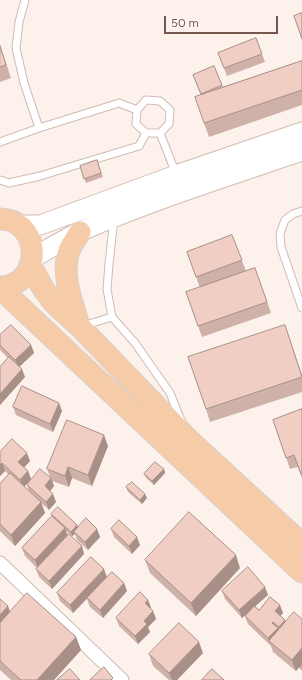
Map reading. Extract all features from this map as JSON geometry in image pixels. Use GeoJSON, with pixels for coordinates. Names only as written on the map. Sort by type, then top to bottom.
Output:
{"type":"FeatureCollection","features":[{"type":"Feature","properties":{"kind":"main road"},"geometry":{"type":"LineString","coordinates":[[9,222],[40,225],[176,175],[302,132]]}},
{"type":"Feature","properties":{"kind":"main road"},"geometry":{"type":"LineString","coordinates":[[32,262],[80,232],[114,218],[182,191],[302,151]]}},
{"type":"Feature","properties":{"kind":"main road"},"geometry":{"type":"LineString","coordinates":[[0,288],[9,286],[18,281],[26,274],[32,262],[33,248],[30,239],[25,231],[9,222]]}},
{"type":"Feature","properties":{"kind":"main road"},"geometry":{"type":"LineString","coordinates":[[80,232],[69,252],[66,268],[68,291],[80,327]]}},
{"type":"Feature","properties":{"kind":"main road"},"geometry":{"type":"LineString","coordinates":[[32,262],[44,290],[54,303],[80,327],[189,440],[302,544]]}},
{"type":"Feature","properties":{"kind":"main road"},"geometry":{"type":"LineString","coordinates":[[0,288],[302,572]]}},
{"type":"Feature","properties":{"kind":"street"},"geometry":{"type":"LineString","coordinates":[[0,563],[122,680]]}},
{"type":"Feature","properties":{"kind":"lane"},"geometry":{"type":"LineString","coordinates":[[25,0],[19,22],[16,48],[24,83],[39,128]]}},
{"type":"Feature","properties":{"kind":"lane"},"geometry":{"type":"LineString","coordinates":[[146,100],[160,101],[170,110],[170,124],[160,133],[146,133],[136,124],[137,110],[146,100]]}},
{"type":"Feature","properties":{"kind":"lane"},"geometry":{"type":"LineString","coordinates":[[0,142],[119,103],[137,110]]}},
{"type":"Feature","properties":{"kind":"lane"},"geometry":{"type":"LineString","coordinates":[[0,180],[9,183],[40,176],[139,146],[146,133]]}},
{"type":"Feature","properties":{"kind":"lane"},"geometry":{"type":"LineString","coordinates":[[160,133],[176,175]]}},
{"type":"Feature","properties":{"kind":"lane"},"geometry":{"type":"LineString","coordinates":[[302,211],[293,214],[285,220],[280,234],[281,247],[302,308]]}},
{"type":"Feature","properties":{"kind":"lane"},"geometry":{"type":"LineString","coordinates":[[114,218],[108,264],[107,289],[112,317],[135,343],[170,393],[189,440]]}},
{"type":"Feature","properties":{"kind":"lane"},"geometry":{"type":"LineString","coordinates":[[80,327],[112,317]]}},
{"type":"Feature","properties":{"kind":"building"},"geometry":{"type":"Polygon","coordinates":[[[302,13],[302,39],[294,16],[302,13]]]}},
{"type":"Feature","properties":{"kind":"building"},"geometry":{"type":"Polygon","coordinates":[[[256,38],[262,54],[224,68],[218,53],[256,38]]]}},
{"type":"Feature","properties":{"kind":"building"},"geometry":{"type":"Polygon","coordinates":[[[0,46],[6,65],[0,67],[0,46]]]}},
{"type":"Feature","properties":{"kind":"building"},"geometry":{"type":"Polygon","coordinates":[[[302,61],[302,90],[204,123],[195,97],[302,61]]]}},
{"type":"Feature","properties":{"kind":"building"},"geometry":{"type":"Polygon","coordinates":[[[214,66],[222,85],[201,94],[193,75],[214,66]]]}},
{"type":"Feature","properties":{"kind":"building"},"geometry":{"type":"Polygon","coordinates":[[[97,160],[101,173],[84,179],[80,166],[97,160]]]}},
{"type":"Feature","properties":{"kind":"building"},"geometry":{"type":"Polygon","coordinates":[[[232,235],[242,260],[196,277],[187,252],[232,235]]]}},
{"type":"Feature","properties":{"kind":"building"},"geometry":{"type":"Polygon","coordinates":[[[255,268],[267,302],[198,326],[186,292],[255,268]]]}},
{"type":"Feature","properties":{"kind":"building"},"geometry":{"type":"Polygon","coordinates":[[[11,325],[31,345],[15,360],[0,345],[0,335],[11,325]]]}},
{"type":"Feature","properties":{"kind":"building"},"geometry":{"type":"Polygon","coordinates":[[[285,325],[302,377],[206,409],[188,357],[285,325]]]}},
{"type":"Feature","properties":{"kind":"building"},"geometry":{"type":"Polygon","coordinates":[[[9,357],[22,369],[0,394],[0,367],[9,357]]]}},
{"type":"Feature","properties":{"kind":"building"},"geometry":{"type":"Polygon","coordinates":[[[22,386],[59,403],[50,424],[13,407],[22,386]]]}},
{"type":"Feature","properties":{"kind":"building"},"geometry":{"type":"Polygon","coordinates":[[[302,409],[301,474],[294,455],[286,458],[273,420],[302,409]]]}},
{"type":"Feature","properties":{"kind":"building"},"geometry":{"type":"Polygon","coordinates":[[[67,420],[104,435],[88,475],[68,467],[65,476],[47,469],[67,420]]]}},
{"type":"Feature","properties":{"kind":"building"},"geometry":{"type":"Polygon","coordinates":[[[12,439],[27,453],[18,462],[28,471],[20,480],[2,463],[0,465],[0,452],[12,439]]]}},
{"type":"Feature","properties":{"kind":"building"},"geometry":{"type":"Polygon","coordinates":[[[155,462],[164,469],[152,481],[144,474],[155,462]]]}},
{"type":"Feature","properties":{"kind":"building"},"geometry":{"type":"Polygon","coordinates":[[[40,469],[51,478],[45,486],[53,494],[46,502],[27,485],[40,469]]]}},
{"type":"Feature","properties":{"kind":"building"},"geometry":{"type":"Polygon","coordinates":[[[10,473],[41,502],[11,535],[0,524],[0,484],[10,473]]]}},
{"type":"Feature","properties":{"kind":"building"},"geometry":{"type":"Polygon","coordinates":[[[132,482],[145,494],[140,500],[126,487],[132,482]]]}},
{"type":"Feature","properties":{"kind":"building"},"geometry":{"type":"Polygon","coordinates":[[[58,507],[77,525],[71,532],[51,514],[58,507]]]}},
{"type":"Feature","properties":{"kind":"building"},"geometry":{"type":"Polygon","coordinates":[[[189,512],[236,555],[191,603],[145,560],[189,512]]]}},
{"type":"Feature","properties":{"kind":"building"},"geometry":{"type":"Polygon","coordinates":[[[52,516],[65,528],[35,560],[22,548],[52,516]]]}},
{"type":"Feature","properties":{"kind":"building"},"geometry":{"type":"Polygon","coordinates":[[[86,518],[97,529],[85,542],[74,532],[86,518]]]}},
{"type":"Feature","properties":{"kind":"building"},"geometry":{"type":"Polygon","coordinates":[[[119,520],[137,537],[129,546],[111,529],[119,520]]]}},
{"type":"Feature","properties":{"kind":"building"},"geometry":{"type":"Polygon","coordinates":[[[69,534],[82,546],[49,581],[36,569],[69,534]]]}},
{"type":"Feature","properties":{"kind":"building"},"geometry":{"type":"Polygon","coordinates":[[[91,557],[104,569],[70,605],[57,593],[91,557]]]}},
{"type":"Feature","properties":{"kind":"building"},"geometry":{"type":"Polygon","coordinates":[[[248,567],[265,587],[239,610],[222,591],[248,567]]]}},
{"type":"Feature","properties":{"kind":"building"},"geometry":{"type":"Polygon","coordinates":[[[112,572],[124,583],[100,610],[87,598],[112,572]]]}},
{"type":"Feature","properties":{"kind":"building"},"geometry":{"type":"Polygon","coordinates":[[[140,592],[148,600],[145,603],[153,611],[144,621],[147,624],[135,636],[116,618],[140,592]]]}},
{"type":"Feature","properties":{"kind":"building"},"geometry":{"type":"Polygon","coordinates":[[[27,593],[76,637],[37,680],[21,680],[0,661],[0,623],[27,593]]]}},
{"type":"Feature","properties":{"kind":"building"},"geometry":{"type":"Polygon","coordinates":[[[270,597],[280,605],[275,611],[285,620],[279,627],[273,622],[272,623],[278,628],[268,638],[245,616],[254,606],[259,610],[270,597]]]}},
{"type":"Feature","properties":{"kind":"building"},"geometry":{"type":"Polygon","coordinates":[[[0,599],[8,606],[0,615],[0,599]]]}},
{"type":"Feature","properties":{"kind":"building"},"geometry":{"type":"Polygon","coordinates":[[[294,612],[302,619],[302,648],[292,660],[269,641],[294,612]]]}},
{"type":"Feature","properties":{"kind":"building"},"geometry":{"type":"Polygon","coordinates":[[[179,623],[199,642],[169,673],[149,654],[179,623]]]}},
{"type":"Feature","properties":{"kind":"building"},"geometry":{"type":"Polygon","coordinates":[[[104,667],[113,678],[111,680],[90,680],[104,667]]]}},
{"type":"Feature","properties":{"kind":"building"},"geometry":{"type":"Polygon","coordinates":[[[70,669],[80,680],[57,680],[70,669]]]}},
{"type":"Feature","properties":{"kind":"building"},"geometry":{"type":"Polygon","coordinates":[[[212,669],[224,680],[202,680],[212,669]]]}}]}
